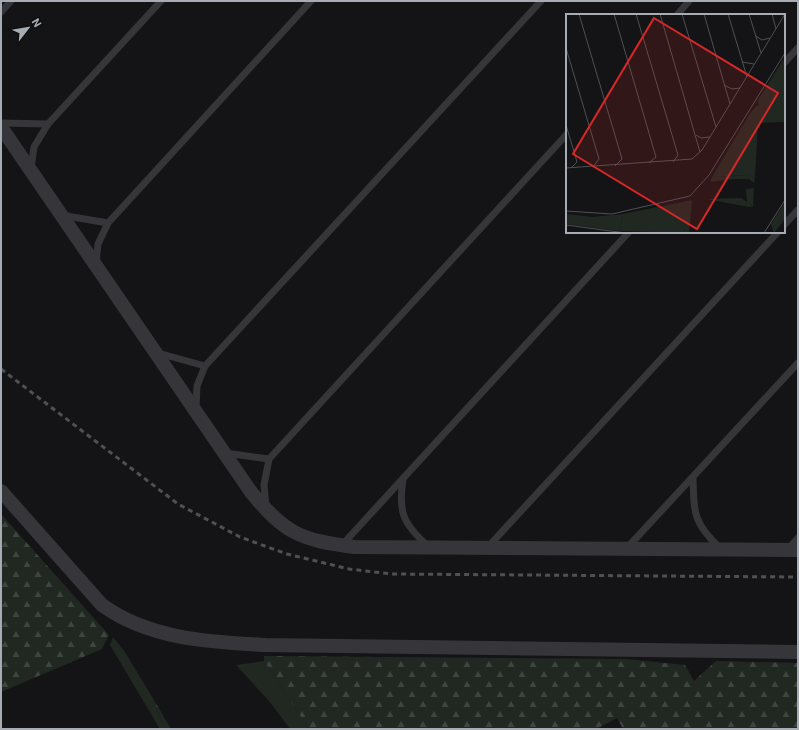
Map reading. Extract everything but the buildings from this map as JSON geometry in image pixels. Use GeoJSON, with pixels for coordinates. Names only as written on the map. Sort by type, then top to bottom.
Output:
{"type":"FeatureCollection","features":[{"type":"Feature","properties":{"kind":"street"},"geometry":{"type":"LineString","coordinates":[[1,127],[251,492],[267,512],[289,531],[309,539],[342,545],[487,548],[792,550]]}},
{"type":"Feature","properties":{"kind":"street"},"geometry":{"type":"LineString","coordinates":[[1,491],[102,604],[122,617],[166,634],[183,638],[207,642],[280,645],[798,652]]}},
{"type":"Feature","properties":{"kind":"lane"},"geometry":{"type":"LineString","coordinates":[[1,12],[11,1]]}},
{"type":"Feature","properties":{"kind":"lane"},"geometry":{"type":"LineString","coordinates":[[31,170],[34,147],[48,124],[161,1]]}},
{"type":"Feature","properties":{"kind":"lane"},"geometry":{"type":"LineString","coordinates":[[96,264],[98,244],[108,223],[311,1]]}},
{"type":"Feature","properties":{"kind":"lane"},"geometry":{"type":"LineString","coordinates":[[196,410],[197,386],[206,366],[541,1]]}},
{"type":"Feature","properties":{"kind":"lane"},"geometry":{"type":"LineString","coordinates":[[677,14],[689,1]]}},
{"type":"Feature","properties":{"kind":"lane"},"geometry":{"type":"LineString","coordinates":[[785,62],[798,48]]}},
{"type":"Feature","properties":{"kind":"lane"},"geometry":{"type":"LineString","coordinates":[[1,123],[48,124]]}},
{"type":"Feature","properties":{"kind":"lane"},"geometry":{"type":"LineString","coordinates":[[267,512],[264,485],[268,459],[566,135]]}},
{"type":"Feature","properties":{"kind":"lane"},"geometry":{"type":"LineString","coordinates":[[785,224],[798,210]]}},
{"type":"Feature","properties":{"kind":"lane"},"geometry":{"type":"LineString","coordinates":[[61,214],[108,223]]}},
{"type":"Feature","properties":{"kind":"lane"},"geometry":{"type":"LineString","coordinates":[[342,545],[628,233]]}},
{"type":"Feature","properties":{"kind":"lane"},"geometry":{"type":"LineString","coordinates":[[487,548],[777,233]]}},
{"type":"Feature","properties":{"kind":"lane"},"geometry":{"type":"LineString","coordinates":[[157,353],[206,366]]}},
{"type":"Feature","properties":{"kind":"lane"},"geometry":{"type":"LineString","coordinates":[[626,549],[798,363]]}},
{"type":"Feature","properties":{"kind":"lane"},"geometry":{"type":"LineString","coordinates":[[225,453],[268,459]]}},
{"type":"Feature","properties":{"kind":"lane"},"geometry":{"type":"LineString","coordinates":[[693,477],[696,520],[706,535],[722,550]]}},
{"type":"Feature","properties":{"kind":"lane"},"geometry":{"type":"LineString","coordinates":[[403,479],[400,499],[403,516],[412,532],[430,547]]}},
{"type":"Feature","properties":{"kind":"lane"},"geometry":{"type":"LineString","coordinates":[[792,550],[798,538]]}},
{"type":"Feature","properties":{"kind":"green space"},"geometry":{"type":"Polygon","coordinates":[[[1,514],[109,635],[102,649],[1,692],[1,514]]]}},
{"type":"Feature","properties":{"kind":"green space"},"geometry":{"type":"Polygon","coordinates":[[[113,637],[125,652],[154,700],[164,729],[160,729],[110,645],[113,637]]]}},
{"type":"Feature","properties":{"kind":"green space"},"geometry":{"type":"Polygon","coordinates":[[[264,656],[626,659],[685,665],[694,681],[716,661],[798,663],[798,729],[623,729],[617,718],[596,729],[309,729],[264,661],[264,656]]]}},
{"type":"Feature","properties":{"kind":"green space"},"geometry":{"type":"Polygon","coordinates":[[[264,661],[309,729],[290,729],[269,701],[236,665],[264,661]]]}},
{"type":"Feature","properties":{"kind":"green space"},"geometry":{"type":"Polygon","coordinates":[[[154,700],[171,729],[164,729],[154,700]]]}},
{"type":"Feature","properties":{"kind":"railway"},"geometry":{"type":"LineString","coordinates":[[1,369],[178,504],[240,537],[287,554],[349,569],[392,574],[798,577]]}}]}
